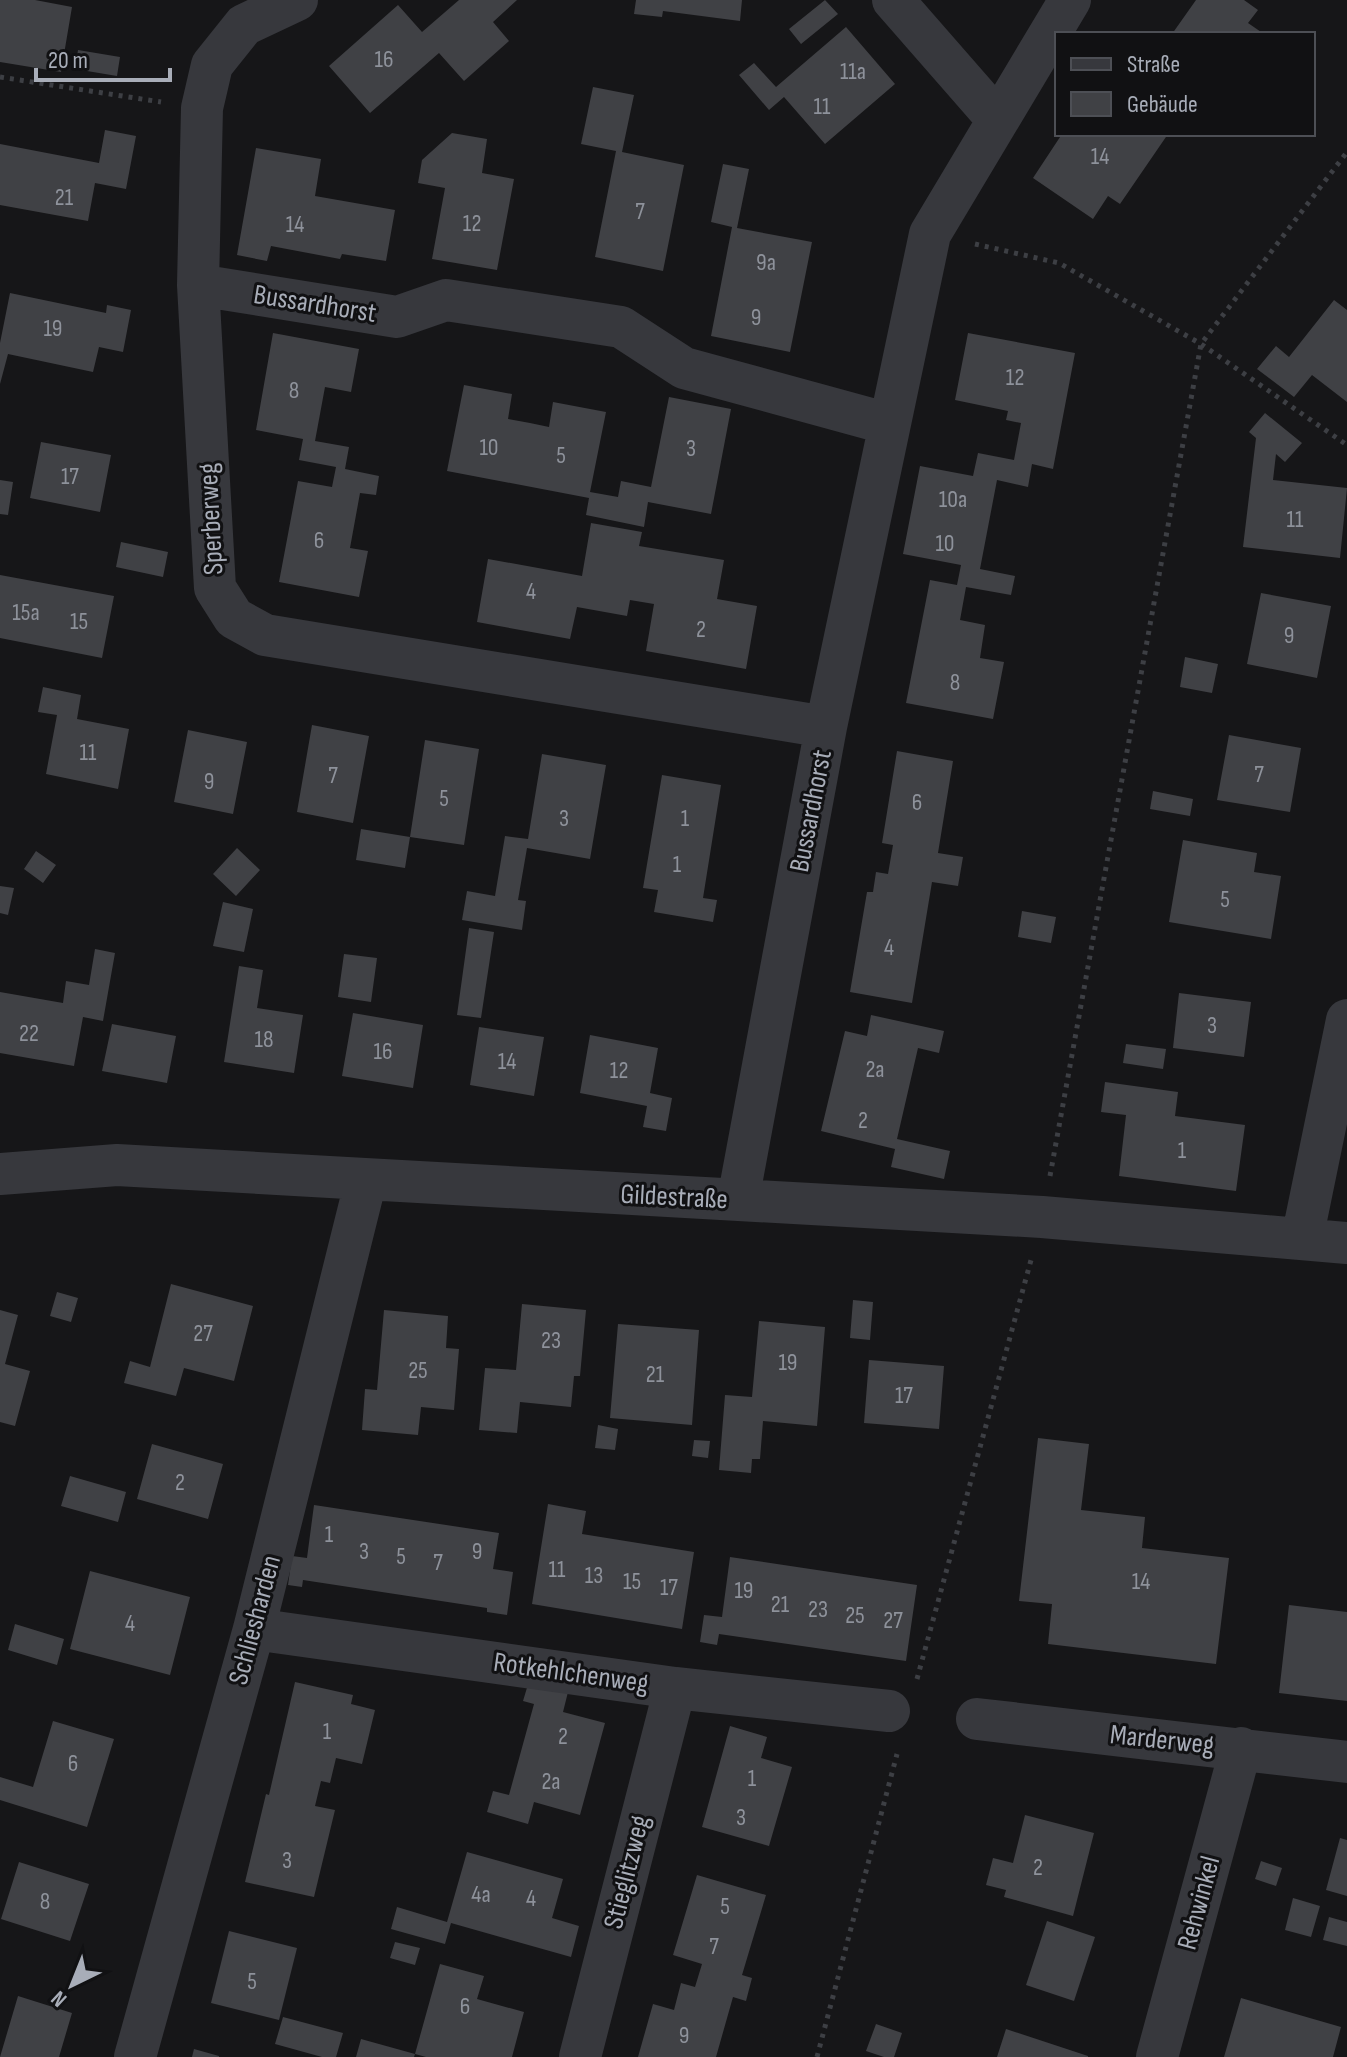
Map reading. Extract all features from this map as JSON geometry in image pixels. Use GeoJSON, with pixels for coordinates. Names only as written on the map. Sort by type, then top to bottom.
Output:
{"type":"FeatureCollection","features":[{"type":"Feature","properties":{"kind":"street","name":"Sperberweg"},"geometry":{"type":"LineString","coordinates":[[297,0],[244,25],[212,65],[202,108],[198,285],[215,588],[234,618],[265,635],[826,727]]}},
{"type":"Feature","properties":{"kind":"street"},"geometry":{"type":"LineString","coordinates":[[893,0],[997,119]]}},
{"type":"Feature","properties":{"kind":"street","name":"Bussardhorst"},"geometry":{"type":"LineString","coordinates":[[738,1200],[826,727],[930,234],[1070,0]]}},
{"type":"Feature","properties":{"kind":"street","name":"Bussardhorst"},"geometry":{"type":"LineString","coordinates":[[198,285],[397,317],[446,300],[621,327],[684,368],[889,424]]}},
{"type":"Feature","properties":{"kind":"street"},"geometry":{"type":"LineString","coordinates":[[1302,1239],[1347,1020]]}},
{"type":"Feature","properties":{"kind":"street","name":"Gildestraße"},"geometry":{"type":"LineString","coordinates":[[0,1174],[117,1165],[1042,1217],[1347,1243]]}},
{"type":"Feature","properties":{"kind":"street","name":"Schliesharden"},"geometry":{"type":"LineString","coordinates":[[135,2057],[254,1629],[366,1180]]}},
{"type":"Feature","properties":{"kind":"street","name":"Rotkehlchenweg"},"geometry":{"type":"LineString","coordinates":[[254,1629],[675,1688],[902,1712]]}},
{"type":"Feature","properties":{"kind":"street","name":"Stieglitzweg"},"geometry":{"type":"LineString","coordinates":[[580,2057],[675,1688]]}},
{"type":"Feature","properties":{"kind":"street","name":"Marderweg"},"geometry":{"type":"LineString","coordinates":[[977,1719],[1347,1762]]}},
{"type":"Feature","properties":{"kind":"street","name":"Rehwinkel"},"geometry":{"type":"LineString","coordinates":[[1157,2057],[1241,1748]]}},
{"type":"Feature","properties":{"kind":"path"},"geometry":{"type":"LineString","coordinates":[[0,77],[202,108]]}},
{"type":"Feature","properties":{"kind":"path"},"geometry":{"type":"LineString","coordinates":[[817,2057],[902,1712],[1042,1217],[1201,344],[1347,152]]}},
{"type":"Feature","properties":{"kind":"path"},"geometry":{"type":"LineString","coordinates":[[930,234],[1059,263],[1201,344],[1347,445]]}},
{"type":"Feature","properties":{"kind":"building"},"geometry":{"type":"Polygon","coordinates":[[[0,0],[35,0],[72,7],[61,72],[0,62],[0,0]]]}},
{"type":"Feature","properties":{"kind":"building"},"geometry":{"type":"Polygon","coordinates":[[[459,0],[517,0],[493,22],[509,41],[464,81],[439,53],[370,113],[329,66],[398,5],[422,32],[459,0]]]}},
{"type":"Feature","properties":{"kind":"building"},"geometry":{"type":"Polygon","coordinates":[[[636,0],[742,0],[740,21],[663,11],[662,17],[634,14],[636,0]]]}},
{"type":"Feature","properties":{"kind":"building"},"geometry":{"type":"Polygon","coordinates":[[[825,0],[838,14],[801,44],[789,29],[825,0]]]}},
{"type":"Feature","properties":{"kind":"building"},"geometry":{"type":"Polygon","coordinates":[[[1196,0],[1244,0],[1258,10],[1248,23],[1261,32],[1173,32],[1196,0]]]}},
{"type":"Feature","properties":{"kind":"building"},"geometry":{"type":"Polygon","coordinates":[[[846,27],[895,84],[825,144],[784,97],[769,110],[739,75],[754,63],[776,87],[846,27]]]}},
{"type":"Feature","properties":{"kind":"building"},"geometry":{"type":"Polygon","coordinates":[[[78,50],[120,57],[117,76],[75,69],[78,50]]]}},
{"type":"Feature","properties":{"kind":"building"},"geometry":{"type":"Polygon","coordinates":[[[593,87],[634,95],[622,152],[684,165],[663,271],[595,257],[616,151],[581,144],[593,87]]]}},
{"type":"Feature","properties":{"kind":"building"},"geometry":{"type":"Polygon","coordinates":[[[105,130],[136,136],[126,189],[95,183],[88,221],[0,205],[0,144],[99,163],[105,130]]]}},
{"type":"Feature","properties":{"kind":"building"},"geometry":{"type":"Polygon","coordinates":[[[452,133],[487,139],[482,173],[514,179],[497,270],[432,259],[445,188],[418,183],[422,160],[452,133]]]}},
{"type":"Feature","properties":{"kind":"building"},"geometry":{"type":"Polygon","coordinates":[[[1061,136],[1167,136],[1120,204],[1108,196],[1093,219],[1033,178],[1061,136]]]}},
{"type":"Feature","properties":{"kind":"building"},"geometry":{"type":"Polygon","coordinates":[[[256,148],[321,159],[315,196],[395,210],[386,261],[342,254],[340,259],[271,246],[267,261],[237,255],[256,148]]]}},
{"type":"Feature","properties":{"kind":"building"},"geometry":{"type":"Polygon","coordinates":[[[723,164],[749,169],[737,228],[812,242],[790,352],[711,336],[732,227],[711,222],[723,164]]]}},
{"type":"Feature","properties":{"kind":"building"},"geometry":{"type":"Polygon","coordinates":[[[10,293],[106,313],[107,305],[131,310],[123,352],[99,347],[93,372],[8,354],[0,384],[0,343],[10,293]]]}},
{"type":"Feature","properties":{"kind":"building"},"geometry":{"type":"Polygon","coordinates":[[[1334,300],[1347,310],[1347,402],[1312,375],[1294,397],[1257,369],[1276,346],[1289,357],[1334,300]]]}},
{"type":"Feature","properties":{"kind":"building"},"geometry":{"type":"Polygon","coordinates":[[[273,333],[359,349],[351,392],[325,387],[315,441],[349,447],[345,469],[379,476],[376,495],[360,493],[350,548],[368,551],[359,597],[279,582],[298,481],[332,487],[336,467],[299,460],[303,439],[256,430],[273,333]]]}},
{"type":"Feature","properties":{"kind":"building"},"geometry":{"type":"Polygon","coordinates":[[[968,333],[1075,353],[1053,469],[1032,464],[1028,487],[997,480],[980,569],[1015,576],[1011,595],[966,587],[960,620],[985,625],[980,658],[1004,662],[993,719],[906,703],[930,580],[957,585],[961,565],[903,554],[920,466],[973,476],[978,453],[1014,460],[1021,423],[1006,420],[1008,411],[955,400],[968,333]]]}},
{"type":"Feature","properties":{"kind":"building"},"geometry":{"type":"Polygon","coordinates":[[[464,385],[512,394],[508,419],[549,427],[553,402],[606,412],[590,492],[618,497],[621,481],[651,487],[669,397],[731,409],[711,514],[648,502],[644,527],[586,515],[589,498],[447,471],[464,385]]]}},
{"type":"Feature","properties":{"kind":"building"},"geometry":{"type":"Polygon","coordinates":[[[1265,413],[1302,443],[1285,462],[1276,454],[1273,480],[1347,488],[1340,558],[1243,547],[1256,438],[1249,432],[1265,413]]]}},
{"type":"Feature","properties":{"kind":"building"},"geometry":{"type":"Polygon","coordinates":[[[41,442],[111,455],[100,512],[30,498],[41,442]]]}},
{"type":"Feature","properties":{"kind":"building"},"geometry":{"type":"Polygon","coordinates":[[[0,480],[13,482],[8,515],[0,514],[0,480]]]}},
{"type":"Feature","properties":{"kind":"building"},"geometry":{"type":"Polygon","coordinates":[[[591,523],[642,532],[639,546],[724,560],[717,599],[757,606],[746,669],[646,651],[654,604],[630,600],[627,616],[577,607],[570,639],[477,622],[488,559],[582,576],[591,523]]]}},
{"type":"Feature","properties":{"kind":"building"},"geometry":{"type":"Polygon","coordinates":[[[121,542],[168,552],[163,577],[116,567],[121,542]]]}},
{"type":"Feature","properties":{"kind":"building"},"geometry":{"type":"Polygon","coordinates":[[[0,575],[114,596],[102,658],[0,638],[0,575]]]}},
{"type":"Feature","properties":{"kind":"building"},"geometry":{"type":"Polygon","coordinates":[[[1261,593],[1331,606],[1317,678],[1247,664],[1261,593]]]}},
{"type":"Feature","properties":{"kind":"building"},"geometry":{"type":"Polygon","coordinates":[[[1185,657],[1218,664],[1212,693],[1180,687],[1185,657]]]}},
{"type":"Feature","properties":{"kind":"building"},"geometry":{"type":"Polygon","coordinates":[[[43,687],[81,695],[77,719],[129,729],[118,789],[46,774],[57,715],[38,712],[43,687]]]}},
{"type":"Feature","properties":{"kind":"building"},"geometry":{"type":"Polygon","coordinates":[[[312,725],[369,736],[353,823],[297,812],[312,725]]]}},
{"type":"Feature","properties":{"kind":"building"},"geometry":{"type":"Polygon","coordinates":[[[188,730],[247,742],[233,814],[174,802],[188,730]]]}},
{"type":"Feature","properties":{"kind":"building"},"geometry":{"type":"Polygon","coordinates":[[[1229,735],[1301,748],[1290,812],[1217,800],[1229,735]]]}},
{"type":"Feature","properties":{"kind":"building"},"geometry":{"type":"Polygon","coordinates":[[[425,740],[479,749],[464,845],[410,837],[425,740]]]}},
{"type":"Feature","properties":{"kind":"building"},"geometry":{"type":"Polygon","coordinates":[[[897,751],[953,761],[938,853],[963,857],[958,886],[932,882],[912,1003],[850,992],[867,892],[873,892],[876,872],[888,874],[893,845],[882,843],[897,751]]]}},
{"type":"Feature","properties":{"kind":"building"},"geometry":{"type":"Polygon","coordinates":[[[542,754],[606,765],[590,859],[527,848],[518,900],[526,901],[522,930],[462,920],[467,891],[495,896],[505,836],[528,839],[542,754]]]}},
{"type":"Feature","properties":{"kind":"building"},"geometry":{"type":"Polygon","coordinates":[[[662,775],[721,785],[703,898],[717,900],[713,922],[654,912],[658,890],[643,888],[662,775]]]}},
{"type":"Feature","properties":{"kind":"building"},"geometry":{"type":"Polygon","coordinates":[[[1153,791],[1193,799],[1190,816],[1150,809],[1153,791]]]}},
{"type":"Feature","properties":{"kind":"building"},"geometry":{"type":"Polygon","coordinates":[[[361,829],[410,837],[405,868],[356,860],[361,829]]]}},
{"type":"Feature","properties":{"kind":"building"},"geometry":{"type":"Polygon","coordinates":[[[1183,840],[1257,853],[1254,872],[1281,876],[1271,939],[1169,922],[1183,840]]]}},
{"type":"Feature","properties":{"kind":"building"},"geometry":{"type":"Polygon","coordinates":[[[237,848],[260,870],[236,896],[213,874],[237,848]]]}},
{"type":"Feature","properties":{"kind":"building"},"geometry":{"type":"Polygon","coordinates":[[[36,851],[56,865],[43,883],[24,869],[36,851]]]}},
{"type":"Feature","properties":{"kind":"building"},"geometry":{"type":"Polygon","coordinates":[[[0,886],[14,888],[8,915],[0,913],[0,886]]]}},
{"type":"Feature","properties":{"kind":"building"},"geometry":{"type":"Polygon","coordinates":[[[223,902],[253,909],[244,952],[213,946],[223,902]]]}},
{"type":"Feature","properties":{"kind":"building"},"geometry":{"type":"Polygon","coordinates":[[[1022,911],[1056,917],[1051,943],[1018,937],[1022,911]]]}},
{"type":"Feature","properties":{"kind":"building"},"geometry":{"type":"Polygon","coordinates":[[[469,928],[494,932],[481,1018],[457,1015],[469,928]]]}},
{"type":"Feature","properties":{"kind":"building"},"geometry":{"type":"Polygon","coordinates":[[[95,949],[115,953],[103,1021],[83,1017],[74,1066],[0,1053],[0,992],[63,1003],[66,981],[89,985],[95,949]]]}},
{"type":"Feature","properties":{"kind":"building"},"geometry":{"type":"Polygon","coordinates":[[[344,954],[377,958],[371,1002],[338,997],[344,954]]]}},
{"type":"Feature","properties":{"kind":"building"},"geometry":{"type":"Polygon","coordinates":[[[239,966],[263,970],[257,1008],[303,1015],[294,1073],[224,1062],[239,966]]]}},
{"type":"Feature","properties":{"kind":"building"},"geometry":{"type":"Polygon","coordinates":[[[1179,993],[1251,1002],[1244,1057],[1173,1048],[1179,993]]]}},
{"type":"Feature","properties":{"kind":"building"},"geometry":{"type":"Polygon","coordinates":[[[353,1013],[423,1025],[413,1088],[342,1076],[353,1013]]]}},
{"type":"Feature","properties":{"kind":"building"},"geometry":{"type":"Polygon","coordinates":[[[871,1015],[944,1031],[939,1053],[918,1048],[897,1139],[950,1151],[944,1179],[891,1167],[895,1149],[821,1131],[845,1031],[867,1036],[871,1015]]]}},
{"type":"Feature","properties":{"kind":"building"},"geometry":{"type":"Polygon","coordinates":[[[112,1024],[176,1036],[167,1083],[102,1071],[112,1024]]]}},
{"type":"Feature","properties":{"kind":"building"},"geometry":{"type":"Polygon","coordinates":[[[479,1027],[544,1037],[534,1096],[470,1085],[479,1027]]]}},
{"type":"Feature","properties":{"kind":"building"},"geometry":{"type":"Polygon","coordinates":[[[590,1035],[658,1048],[650,1093],[672,1098],[666,1131],[643,1127],[647,1106],[580,1093],[590,1035]]]}},
{"type":"Feature","properties":{"kind":"building"},"geometry":{"type":"Polygon","coordinates":[[[1126,1044],[1166,1049],[1163,1069],[1123,1063],[1126,1044]]]}},
{"type":"Feature","properties":{"kind":"building"},"geometry":{"type":"Polygon","coordinates":[[[1105,1082],[1178,1092],[1175,1116],[1245,1125],[1236,1191],[1119,1176],[1126,1115],[1101,1112],[1105,1082]]]}},
{"type":"Feature","properties":{"kind":"building"},"geometry":{"type":"Polygon","coordinates":[[[171,1284],[253,1306],[234,1381],[184,1368],[176,1396],[124,1383],[130,1361],[150,1367],[171,1284]]]}},
{"type":"Feature","properties":{"kind":"building"},"geometry":{"type":"Polygon","coordinates":[[[57,1292],[78,1298],[71,1322],[50,1316],[57,1292]]]}},
{"type":"Feature","properties":{"kind":"building"},"geometry":{"type":"Polygon","coordinates":[[[853,1300],[873,1302],[870,1340],[850,1338],[853,1300]]]}},
{"type":"Feature","properties":{"kind":"building"},"geometry":{"type":"Polygon","coordinates":[[[522,1304],[586,1310],[580,1376],[574,1376],[571,1407],[520,1402],[517,1433],[479,1430],[485,1368],[516,1370],[522,1304]]]}},
{"type":"Feature","properties":{"kind":"building"},"geometry":{"type":"Polygon","coordinates":[[[0,1310],[18,1315],[5,1364],[30,1371],[15,1426],[0,1422],[0,1310]]]}},
{"type":"Feature","properties":{"kind":"building"},"geometry":{"type":"Polygon","coordinates":[[[384,1310],[448,1316],[446,1348],[459,1349],[454,1410],[421,1407],[418,1435],[362,1430],[365,1389],[377,1390],[384,1310]]]}},
{"type":"Feature","properties":{"kind":"building"},"geometry":{"type":"Polygon","coordinates":[[[759,1321],[825,1327],[817,1426],[763,1421],[760,1459],[752,1459],[751,1473],[719,1470],[725,1395],[752,1397],[759,1321]]]}},
{"type":"Feature","properties":{"kind":"building"},"geometry":{"type":"Polygon","coordinates":[[[618,1324],[699,1330],[692,1425],[610,1418],[618,1324]]]}},
{"type":"Feature","properties":{"kind":"building"},"geometry":{"type":"Polygon","coordinates":[[[869,1360],[944,1366],[939,1429],[864,1423],[869,1360]]]}},
{"type":"Feature","properties":{"kind":"building"},"geometry":{"type":"Polygon","coordinates":[[[598,1425],[618,1429],[615,1450],[595,1448],[598,1425]]]}},
{"type":"Feature","properties":{"kind":"building"},"geometry":{"type":"Polygon","coordinates":[[[1038,1438],[1089,1444],[1081,1510],[1145,1517],[1142,1548],[1229,1558],[1216,1664],[1048,1644],[1052,1604],[1019,1601],[1038,1438]]]}},
{"type":"Feature","properties":{"kind":"building"},"geometry":{"type":"Polygon","coordinates":[[[694,1440],[710,1441],[708,1458],[692,1456],[694,1440]]]}},
{"type":"Feature","properties":{"kind":"building"},"geometry":{"type":"Polygon","coordinates":[[[152,1444],[223,1464],[208,1519],[137,1499],[152,1444]]]}},
{"type":"Feature","properties":{"kind":"building"},"geometry":{"type":"Polygon","coordinates":[[[70,1476],[126,1492],[118,1522],[61,1506],[70,1476]]]}},
{"type":"Feature","properties":{"kind":"building"},"geometry":{"type":"Polygon","coordinates":[[[548,1504],[586,1511],[582,1534],[694,1552],[682,1629],[532,1604],[548,1504]]]}},
{"type":"Feature","properties":{"kind":"building"},"geometry":{"type":"Polygon","coordinates":[[[314,1505],[499,1533],[493,1569],[513,1572],[507,1615],[487,1612],[487,1608],[303,1580],[302,1587],[288,1585],[292,1556],[307,1558],[314,1505]]]}},
{"type":"Feature","properties":{"kind":"building"},"geometry":{"type":"Polygon","coordinates":[[[730,1557],[917,1585],[906,1661],[719,1634],[717,1645],[700,1642],[704,1615],[722,1617],[730,1557]]]}},
{"type":"Feature","properties":{"kind":"building"},"geometry":{"type":"Polygon","coordinates":[[[90,1571],[190,1597],[170,1675],[70,1649],[90,1571]]]}},
{"type":"Feature","properties":{"kind":"building"},"geometry":{"type":"Polygon","coordinates":[[[1289,1605],[1347,1612],[1347,1701],[1279,1693],[1289,1605]]]}},
{"type":"Feature","properties":{"kind":"building"},"geometry":{"type":"Polygon","coordinates":[[[15,1624],[64,1639],[57,1665],[8,1650],[15,1624]]]}},
{"type":"Feature","properties":{"kind":"building"},"geometry":{"type":"Polygon","coordinates":[[[529,1681],[568,1692],[563,1712],[605,1723],[580,1815],[534,1802],[528,1824],[487,1812],[493,1791],[509,1795],[534,1704],[523,1701],[529,1681]]]}},
{"type":"Feature","properties":{"kind":"building"},"geometry":{"type":"Polygon","coordinates":[[[295,1682],[353,1695],[351,1704],[375,1710],[362,1764],[336,1758],[330,1783],[321,1781],[315,1806],[335,1810],[314,1897],[245,1882],[295,1682]]]}},
{"type":"Feature","properties":{"kind":"building"},"geometry":{"type":"Polygon","coordinates":[[[53,1721],[114,1739],[87,1827],[0,1800],[0,1777],[33,1787],[53,1721]]]}},
{"type":"Feature","properties":{"kind":"building"},"geometry":{"type":"Polygon","coordinates":[[[730,1726],[767,1737],[761,1758],[792,1767],[769,1846],[702,1827],[730,1726]]]}},
{"type":"Feature","properties":{"kind":"building"},"geometry":{"type":"Polygon","coordinates":[[[1025,1815],[1094,1833],[1073,1916],[1004,1897],[1006,1890],[986,1885],[993,1858],[1013,1863],[1025,1815]]]}},
{"type":"Feature","properties":{"kind":"building"},"geometry":{"type":"Polygon","coordinates":[[[1340,1838],[1347,1840],[1347,1896],[1326,1890],[1340,1838]]]}},
{"type":"Feature","properties":{"kind":"building"},"geometry":{"type":"Polygon","coordinates":[[[467,1852],[563,1879],[552,1918],[579,1926],[571,1957],[451,1923],[445,1944],[391,1929],[397,1907],[447,1922],[467,1852]]]}},
{"type":"Feature","properties":{"kind":"building"},"geometry":{"type":"Polygon","coordinates":[[[1261,1861],[1282,1868],[1276,1886],[1255,1879],[1261,1861]]]}},
{"type":"Feature","properties":{"kind":"building"},"geometry":{"type":"Polygon","coordinates":[[[19,1862],[89,1884],[70,1941],[1,1919],[19,1862]]]}},
{"type":"Feature","properties":{"kind":"building"},"geometry":{"type":"Polygon","coordinates":[[[697,1875],[766,1895],[742,1975],[752,1978],[746,2001],[733,1997],[716,2057],[638,2057],[653,2004],[674,2010],[681,1983],[695,1987],[702,1964],[673,1955],[697,1875]]]}},
{"type":"Feature","properties":{"kind":"building"},"geometry":{"type":"Polygon","coordinates":[[[1293,1898],[1320,1906],[1311,1937],[1285,1930],[1293,1898]]]}},
{"type":"Feature","properties":{"kind":"building"},"geometry":{"type":"Polygon","coordinates":[[[1329,1917],[1347,1922],[1347,1946],[1323,1940],[1329,1917]]]}},
{"type":"Feature","properties":{"kind":"building"},"geometry":{"type":"Polygon","coordinates":[[[1047,1921],[1095,1937],[1074,2001],[1026,1985],[1047,1921]]]}},
{"type":"Feature","properties":{"kind":"building"},"geometry":{"type":"Polygon","coordinates":[[[229,1931],[297,1948],[279,2020],[211,2003],[229,1931]]]}},
{"type":"Feature","properties":{"kind":"building"},"geometry":{"type":"Polygon","coordinates":[[[395,1942],[420,1948],[415,1965],[390,1958],[395,1942]]]}},
{"type":"Feature","properties":{"kind":"building"},"geometry":{"type":"Polygon","coordinates":[[[440,1964],[484,1976],[477,1999],[524,2012],[512,2057],[426,2057],[415,2054],[440,1964]]]}},
{"type":"Feature","properties":{"kind":"building"},"geometry":{"type":"Polygon","coordinates":[[[18,1996],[72,2013],[59,2057],[0,2057],[18,1996]]]}},
{"type":"Feature","properties":{"kind":"building"},"geometry":{"type":"Polygon","coordinates":[[[1241,1998],[1341,2027],[1333,2057],[1224,2057],[1241,1998]]]}},
{"type":"Feature","properties":{"kind":"building"},"geometry":{"type":"Polygon","coordinates":[[[283,2017],[343,2033],[336,2057],[322,2057],[275,2044],[283,2017]]]}},
{"type":"Feature","properties":{"kind":"building"},"geometry":{"type":"Polygon","coordinates":[[[876,2024],[902,2033],[894,2057],[866,2051],[876,2024]]]}},
{"type":"Feature","properties":{"kind":"building"},"geometry":{"type":"Polygon","coordinates":[[[1006,2029],[1088,2056],[1088,2057],[997,2057],[1006,2029]]]}},
{"type":"Feature","properties":{"kind":"building"},"geometry":{"type":"Polygon","coordinates":[[[361,2039],[415,2054],[414,2057],[356,2057],[361,2039]]]}},
{"type":"Feature","properties":{"kind":"building"},"geometry":{"type":"Polygon","coordinates":[[[194,2049],[219,2056],[219,2057],[192,2057],[194,2049]]]}}]}
